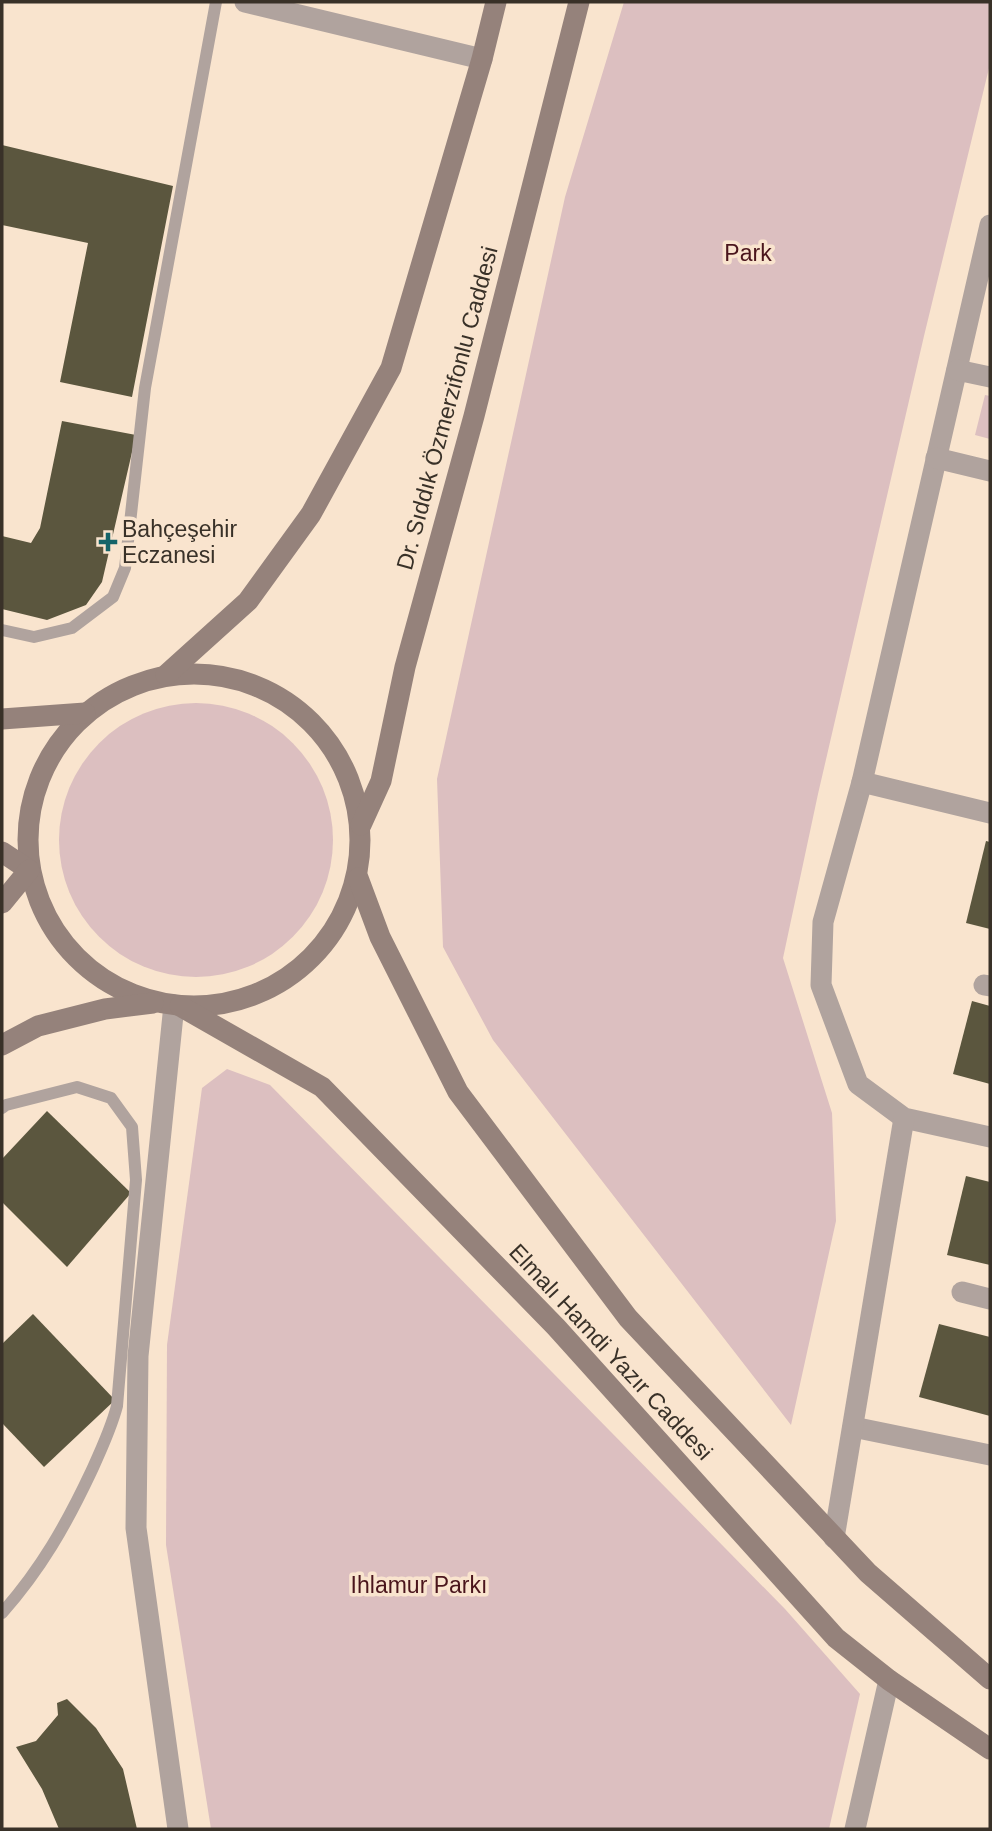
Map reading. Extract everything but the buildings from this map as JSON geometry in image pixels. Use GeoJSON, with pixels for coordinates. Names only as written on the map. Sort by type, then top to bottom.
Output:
{"type":"FeatureCollection","features":[{"type":"Feature","properties":{"kind":"main road"},"geometry":{"type":"LineString","coordinates":[[166,675],[248,601],[312,514],[391,368],[482,60],[496,2]]}},
{"type":"Feature","properties":{"kind":"main road","name":"Dr. Sıddık Özmerzifonlu Caddesi"},"geometry":{"type":"LineString","coordinates":[[361,825],[381,781],[405,667],[474,416],[579,2]]}},
{"type":"Feature","properties":{"kind":"main road"},"geometry":{"type":"LineString","coordinates":[[2,1045],[38,1026],[105,1009],[228,1004],[273,988],[312,960],[341,922],[358,878],[361,825],[351,781],[329,740],[297,708],[257,685],[212,674],[166,675]]}},
{"type":"Feature","properties":{"kind":"main road","name":"Elmalı Hamdi Yazır Caddesi"},"geometry":{"type":"LineString","coordinates":[[166,675],[123,688],[85,713],[55,745],[36,784],[27,827],[29,870],[45,916],[73,956],[111,985],[170,1005],[322,1087],[556,1327],[836,1638],[889,1680],[990,1749]]}},
{"type":"Feature","properties":{"kind":"main road"},"geometry":{"type":"LineString","coordinates":[[2,719],[85,713]]}},
{"type":"Feature","properties":{"kind":"main road"},"geometry":{"type":"LineString","coordinates":[[2,852],[29,870],[2,903]]}},
{"type":"Feature","properties":{"kind":"main road","name":"Elmalı Hamdi Yazır Caddesi"},"geometry":{"type":"LineString","coordinates":[[358,878],[380,937],[458,1092],[628,1318],[868,1573],[990,1679]]}},
{"type":"Feature","properties":{"kind":"street"},"geometry":{"type":"LineString","coordinates":[[245,2],[482,60]]}},
{"type":"Feature","properties":{"kind":"street"},"geometry":{"type":"LineString","coordinates":[[990,225],[862,782],[824,922],[821,985],[858,1084],[904,1118],[990,1137]]}},
{"type":"Feature","properties":{"kind":"street"},"geometry":{"type":"LineString","coordinates":[[957,370],[990,377]]}},
{"type":"Feature","properties":{"kind":"street"},"geometry":{"type":"LineString","coordinates":[[936,458],[990,471]]}},
{"type":"Feature","properties":{"kind":"street"},"geometry":{"type":"LineString","coordinates":[[862,782],[990,813]]}},
{"type":"Feature","properties":{"kind":"street"},"geometry":{"type":"LineString","coordinates":[[170,1005],[138,1356],[136,1528],[178,1829]]}},
{"type":"Feature","properties":{"kind":"street"},"geometry":{"type":"LineString","coordinates":[[834,1538],[904,1118]]}},
{"type":"Feature","properties":{"kind":"street"},"geometry":{"type":"LineString","coordinates":[[962,1292],[990,1299]]}},
{"type":"Feature","properties":{"kind":"street"},"geometry":{"type":"LineString","coordinates":[[853,1427],[990,1455]]}},
{"type":"Feature","properties":{"kind":"street"},"geometry":{"type":"LineString","coordinates":[[855,1829],[889,1680]]}},
{"type":"Feature","properties":{"kind":"lane"},"geometry":{"type":"LineString","coordinates":[[2,630],[34,637],[72,628],[113,597],[125,568],[145,388],[216,2]]}},
{"type":"Feature","properties":{"kind":"lane"},"geometry":{"type":"LineString","coordinates":[[2,1108],[77,1087],[111,1098],[132,1127],[135,1180],[117,1406],[111,1427],[69,1518],[29,1583],[2,1613]]}},
{"type":"Feature","properties":{"kind":"green space","name":"Park"},"geometry":{"type":"Polygon","coordinates":[[[624,2],[990,2],[990,64],[924,336],[818,794],[783,958],[832,1113],[836,1221],[791,1425],[493,1040],[443,947],[437,779],[565,197],[624,2]]]}},
{"type":"Feature","properties":{"kind":"green space"},"geometry":{"type":"Polygon","coordinates":[[[985,395],[990,396],[990,439],[975,435],[985,395]]]}},
{"type":"Feature","properties":{"kind":"green space"},"geometry":{"type":"Polygon","coordinates":[[[196,703],[223,706],[248,713],[272,726],[293,743],[310,764],[323,788],[330,813],[333,840],[330,867],[323,892],[310,916],[293,937],[272,954],[248,967],[223,974],[196,977],[169,974],[144,967],[120,954],[99,937],[82,916],[69,892],[62,867],[59,840],[62,813],[69,788],[82,764],[99,743],[120,726],[144,713],[169,706],[196,703]]]}},
{"type":"Feature","properties":{"kind":"green space","name":"Ihlamur Parkı"},"geometry":{"type":"Polygon","coordinates":[[[227,1069],[270,1085],[785,1609],[860,1694],[829,1829],[211,1829],[166,1545],[167,1345],[202,1088],[227,1069]]]}},
{"type":"Feature","properties":{"kind":"place","name":"Bahçeşehir Eczanesi"},"geometry":{"type":"Point","coordinates":[108,542]}}]}
